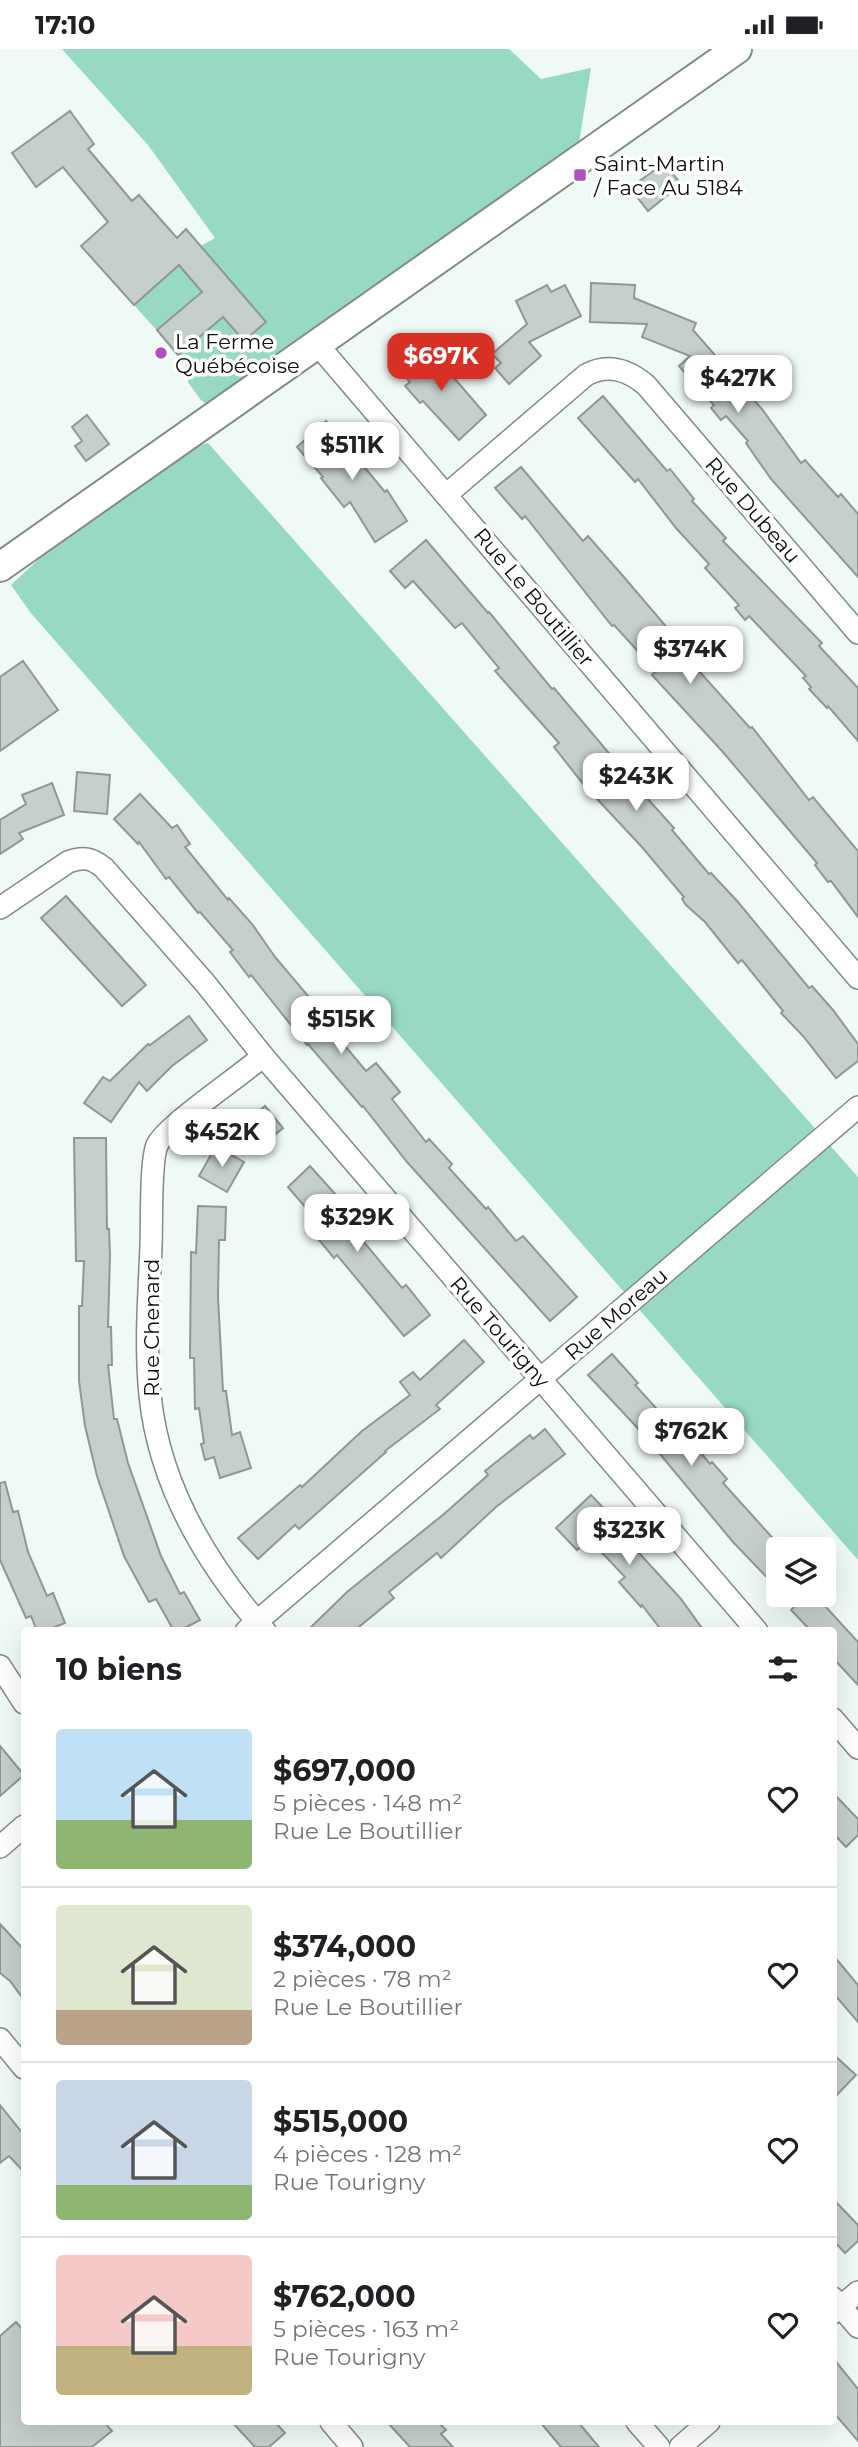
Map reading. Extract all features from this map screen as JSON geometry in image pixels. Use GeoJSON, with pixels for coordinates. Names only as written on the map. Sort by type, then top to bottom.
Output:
{"type":"FeatureCollection","features":[{"type":"Feature","properties":{"kind":"main road"},"geometry":{"type":"LineString","coordinates":[[0,567],[737,49]]}},
{"type":"Feature","properties":{"kind":"street","name":"Rue Le Boutillier"},"geometry":{"type":"LineString","coordinates":[[317,344],[858,978]]}},
{"type":"Feature","properties":{"kind":"street","name":"Rue Dubeau"},"geometry":{"type":"LineString","coordinates":[[446,495],[586,375],[601,369],[625,372],[646,385],[858,633]]}},
{"type":"Feature","properties":{"kind":"street","name":"Rue Tourigny"},"geometry":{"type":"LineString","coordinates":[[0,908],[68,862],[88,858],[96,862],[119,884],[205,983],[263,1056],[754,1627]]}},
{"type":"Feature","properties":{"kind":"street","name":"Rue Chenard"},"geometry":{"type":"LineString","coordinates":[[255,1627],[214,1567],[175,1494],[153,1417],[147,1335],[157,1145],[176,1125],[263,1056]]}},
{"type":"Feature","properties":{"kind":"street","name":"Rue Moreau"},"geometry":{"type":"LineString","coordinates":[[257,1627],[858,1107]]}},
{"type":"Feature","properties":{"kind":"street"},"geometry":{"type":"LineString","coordinates":[[0,1666],[21,1698]]}},
{"type":"Feature","properties":{"kind":"street"},"geometry":{"type":"LineString","coordinates":[[837,1724],[858,1748]]}},
{"type":"Feature","properties":{"kind":"street"},"geometry":{"type":"LineString","coordinates":[[0,1847],[21,1829]]}},
{"type":"Feature","properties":{"kind":"street"},"geometry":{"type":"LineString","coordinates":[[0,2039],[21,2064]]}},
{"type":"Feature","properties":{"kind":"street"},"geometry":{"type":"LineString","coordinates":[[837,2305],[858,2292]]}},
{"type":"Feature","properties":{"kind":"street"},"geometry":{"type":"LineString","coordinates":[[837,2308],[858,2327]]}},
{"type":"Feature","properties":{"kind":"street"},"geometry":{"type":"LineString","coordinates":[[334,2425],[352,2447]]}},
{"type":"Feature","properties":{"kind":"street"},"geometry":{"type":"LineString","coordinates":[[640,2425],[659,2447]]}},
{"type":"Feature","properties":{"kind":"street"},"geometry":{"type":"LineString","coordinates":[[680,2447],[706,2425]]}},
{"type":"Feature","properties":{"kind":"green space"},"geometry":{"type":"Polygon","coordinates":[[[62,49],[509,49],[541,79],[591,68],[579,143],[208,406],[188,382],[186,365],[179,355],[134,305],[201,246],[215,238],[148,145],[62,49]]]}},
{"type":"Feature","properties":{"kind":"green space"},"geometry":{"type":"Polygon","coordinates":[[[208,443],[858,1177],[858,1560],[30,612],[11,585],[41,557],[197,446],[208,443]]]}},
{"type":"Feature","properties":{"kind":"building"},"geometry":{"type":"Polygon","coordinates":[[[70,111],[94,144],[88,149],[132,201],[139,195],[177,238],[186,229],[266,322],[244,341],[223,317],[178,355],[157,330],[202,292],[179,265],[134,305],[81,246],[108,222],[63,167],[36,187],[12,153],[70,111]]]}},
{"type":"Feature","properties":{"kind":"building"},"geometry":{"type":"Polygon","coordinates":[[[664,163],[681,184],[648,211],[630,188],[664,163]]]}},
{"type":"Feature","properties":{"kind":"building"},"geometry":{"type":"Polygon","coordinates":[[[591,283],[635,285],[634,298],[696,323],[693,330],[762,409],[801,463],[805,460],[838,497],[841,494],[858,514],[858,577],[771,479],[746,443],[748,441],[726,416],[721,420],[711,408],[714,405],[679,366],[690,356],[642,337],[647,324],[590,322],[591,283]]]}},
{"type":"Feature","properties":{"kind":"building"},"geometry":{"type":"Polygon","coordinates":[[[547,285],[551,292],[565,285],[581,316],[529,342],[541,356],[509,384],[495,368],[501,363],[492,354],[527,324],[516,301],[547,285]]]}},
{"type":"Feature","properties":{"kind":"building"},"geometry":{"type":"Polygon","coordinates":[[[430,350],[486,415],[459,440],[423,401],[420,403],[405,386],[410,382],[398,368],[417,351],[422,357],[430,350]]]}},
{"type":"Feature","properties":{"kind":"building"},"geometry":{"type":"Polygon","coordinates":[[[603,396],[667,471],[670,469],[694,499],[692,501],[726,538],[723,541],[822,643],[819,646],[858,688],[858,741],[828,706],[827,708],[809,689],[811,687],[803,678],[806,676],[749,616],[745,620],[735,608],[739,605],[705,568],[709,564],[676,528],[638,479],[635,482],[578,418],[603,396]]]}},
{"type":"Feature","properties":{"kind":"building"},"geometry":{"type":"Polygon","coordinates":[[[87,415],[109,444],[86,461],[75,446],[82,441],[72,427],[87,415]]]}},
{"type":"Feature","properties":{"kind":"building"},"geometry":{"type":"Polygon","coordinates":[[[326,421],[385,492],[387,490],[407,521],[375,542],[350,502],[344,507],[297,447],[326,421]]]}},
{"type":"Feature","properties":{"kind":"building"},"geometry":{"type":"Polygon","coordinates":[[[521,467],[583,541],[588,536],[676,638],[672,641],[750,728],[752,727],[809,800],[813,797],[858,851],[858,917],[831,881],[828,882],[815,865],[817,863],[722,751],[652,675],[656,671],[614,625],[612,626],[525,516],[522,519],[495,488],[521,467]]]}},
{"type":"Feature","properties":{"kind":"building"},"geometry":{"type":"Polygon","coordinates":[[[426,540],[613,758],[616,755],[632,773],[628,777],[674,828],[672,830],[709,874],[711,873],[738,902],[809,988],[812,986],[833,1010],[858,1044],[858,1061],[836,1078],[781,1013],[783,1011],[742,960],[738,963],[705,922],[686,905],[682,899],[684,897],[641,846],[584,785],[554,747],[559,743],[495,671],[499,668],[462,623],[455,628],[413,581],[405,588],[390,571],[426,540]]]}},
{"type":"Feature","properties":{"kind":"building"},"geometry":{"type":"Polygon","coordinates":[[[23,661],[58,710],[0,751],[0,677],[23,661]]]}},
{"type":"Feature","properties":{"kind":"building"},"geometry":{"type":"Polygon","coordinates":[[[77,772],[110,775],[107,814],[74,811],[77,772]]]}},
{"type":"Feature","properties":{"kind":"building"},"geometry":{"type":"Polygon","coordinates":[[[52,783],[64,815],[19,833],[23,839],[0,854],[0,820],[26,804],[22,795],[52,783]]]}},
{"type":"Feature","properties":{"kind":"building"},"geometry":{"type":"Polygon","coordinates":[[[140,794],[172,828],[177,825],[190,844],[185,847],[228,900],[229,898],[252,924],[275,957],[313,1002],[315,1000],[334,1024],[330,1028],[366,1071],[376,1063],[400,1092],[392,1099],[426,1142],[429,1139],[452,1164],[449,1168],[486,1209],[488,1207],[516,1241],[523,1236],[577,1297],[550,1321],[407,1162],[363,1106],[307,1045],[251,975],[249,977],[230,952],[233,950],[200,912],[198,913],[169,877],[166,879],[139,842],[138,844],[114,819],[140,794]]]}},
{"type":"Feature","properties":{"kind":"building"},"geometry":{"type":"Polygon","coordinates":[[[66,896],[146,985],[122,1006],[41,918],[66,896]]]}},
{"type":"Feature","properties":{"kind":"building"},"geometry":{"type":"Polygon","coordinates":[[[189,1016],[207,1040],[172,1066],[147,1091],[139,1082],[111,1122],[84,1103],[103,1077],[110,1081],[148,1044],[189,1016]]]}},
{"type":"Feature","properties":{"kind":"building"},"geometry":{"type":"Polygon","coordinates":[[[265,1106],[283,1128],[257,1149],[239,1127],[265,1106]]]}},
{"type":"Feature","properties":{"kind":"building"},"geometry":{"type":"Polygon","coordinates":[[[74,1138],[106,1138],[107,1229],[110,1255],[108,1327],[111,1327],[112,1365],[108,1365],[114,1419],[117,1419],[128,1463],[161,1556],[180,1594],[184,1592],[200,1620],[187,1627],[172,1627],[156,1599],[149,1602],[124,1556],[97,1476],[85,1426],[79,1381],[79,1306],[82,1306],[84,1261],[76,1261],[74,1138]]]}},
{"type":"Feature","properties":{"kind":"building"},"geometry":{"type":"Polygon","coordinates":[[[216,1146],[244,1162],[227,1192],[199,1176],[216,1146]]]}},
{"type":"Feature","properties":{"kind":"building"},"geometry":{"type":"Polygon","coordinates":[[[310,1166],[336,1195],[330,1201],[402,1288],[406,1285],[430,1315],[404,1336],[337,1255],[334,1258],[310,1229],[318,1222],[288,1187],[310,1166]]]}},
{"type":"Feature","properties":{"kind":"building"},"geometry":{"type":"Polygon","coordinates":[[[198,1206],[226,1207],[225,1240],[219,1240],[218,1297],[223,1391],[226,1391],[232,1435],[240,1432],[251,1468],[220,1478],[214,1457],[205,1460],[201,1444],[204,1443],[199,1408],[195,1409],[194,1358],[190,1358],[191,1252],[196,1253],[198,1206]]]}},
{"type":"Feature","properties":{"kind":"building"},"geometry":{"type":"Polygon","coordinates":[[[464,1340],[484,1362],[436,1405],[440,1409],[385,1451],[299,1529],[295,1525],[258,1559],[238,1538],[300,1485],[302,1487],[362,1431],[410,1395],[400,1382],[413,1372],[420,1380],[464,1340]]]}},
{"type":"Feature","properties":{"kind":"building"},"geometry":{"type":"Polygon","coordinates":[[[612,1354],[638,1383],[635,1385],[675,1429],[679,1426],[710,1464],[712,1462],[727,1479],[723,1483],[772,1537],[766,1537],[766,1576],[733,1542],[645,1436],[588,1375],[612,1354]]]}},
{"type":"Feature","properties":{"kind":"building"},"geometry":{"type":"Polygon","coordinates":[[[545,1429],[565,1454],[496,1507],[441,1558],[437,1553],[389,1592],[394,1598],[359,1627],[311,1627],[347,1592],[488,1475],[485,1471],[530,1435],[533,1439],[545,1429]]]}},
{"type":"Feature","properties":{"kind":"building"},"geometry":{"type":"Polygon","coordinates":[[[5,1482],[13,1512],[18,1511],[28,1552],[47,1596],[53,1593],[65,1623],[55,1627],[35,1627],[31,1616],[26,1618],[0,1560],[0,1483],[5,1482]]]}},
{"type":"Feature","properties":{"kind":"building"},"geometry":{"type":"Polygon","coordinates":[[[591,1495],[612,1517],[609,1520],[681,1599],[701,1627],[659,1627],[619,1582],[625,1577],[589,1539],[577,1550],[556,1528],[591,1495]]]}},
{"type":"Feature","properties":{"kind":"building"},"geometry":{"type":"Polygon","coordinates":[[[794,1607],[826,1607],[858,1642],[858,1685],[837,1662],[837,1627],[807,1627],[791,1610],[794,1607]]]}},
{"type":"Feature","properties":{"kind":"building"},"geometry":{"type":"Polygon","coordinates":[[[0,1746],[21,1771],[21,1778],[0,1796],[0,1746]]]}},
{"type":"Feature","properties":{"kind":"building"},"geometry":{"type":"Polygon","coordinates":[[[837,1797],[858,1819],[858,1835],[846,1847],[837,1837],[837,1797]]]}},
{"type":"Feature","properties":{"kind":"building"},"geometry":{"type":"Polygon","coordinates":[[[0,1924],[21,1947],[21,1996],[0,1973],[0,1924]]]}},
{"type":"Feature","properties":{"kind":"building"},"geometry":{"type":"Polygon","coordinates":[[[837,1960],[858,1985],[858,2022],[837,1998],[837,1960]]]}},
{"type":"Feature","properties":{"kind":"building"},"geometry":{"type":"Polygon","coordinates":[[[837,2058],[856,2075],[837,2095],[837,2058]]]}},
{"type":"Feature","properties":{"kind":"building"},"geometry":{"type":"Polygon","coordinates":[[[0,2105],[21,2131],[21,2169],[9,2156],[0,2163],[0,2105]]]}},
{"type":"Feature","properties":{"kind":"building"},"geometry":{"type":"Polygon","coordinates":[[[837,2203],[858,2225],[858,2241],[845,2253],[837,2244],[837,2203]]]}},
{"type":"Feature","properties":{"kind":"building"},"geometry":{"type":"Polygon","coordinates":[[[16,2322],[21,2328],[21,2425],[107,2425],[112,2431],[92,2447],[0,2447],[0,2336],[16,2322]]]}},
{"type":"Feature","properties":{"kind":"building"},"geometry":{"type":"Polygon","coordinates":[[[837,2363],[858,2389],[858,2441],[837,2417],[837,2363]]]}},
{"type":"Feature","properties":{"kind":"building"},"geometry":{"type":"Polygon","coordinates":[[[235,2425],[278,2425],[285,2433],[269,2447],[255,2447],[235,2425]]]}},
{"type":"Feature","properties":{"kind":"building"},"geometry":{"type":"Polygon","coordinates":[[[390,2425],[441,2425],[446,2430],[441,2434],[453,2447],[410,2447],[390,2425]]]}},
{"type":"Feature","properties":{"kind":"building"},"geometry":{"type":"Polygon","coordinates":[[[543,2425],[581,2425],[599,2447],[561,2447],[543,2425]]]}},
{"type":"Feature","properties":{"kind":"place","name":"Saint-Martin / Face Au 5184"},"geometry":{"type":"Point","coordinates":[580,175]}},
{"type":"Feature","properties":{"kind":"place","name":"La Ferme Québécoise"},"geometry":{"type":"Point","coordinates":[161,353]}}]}
